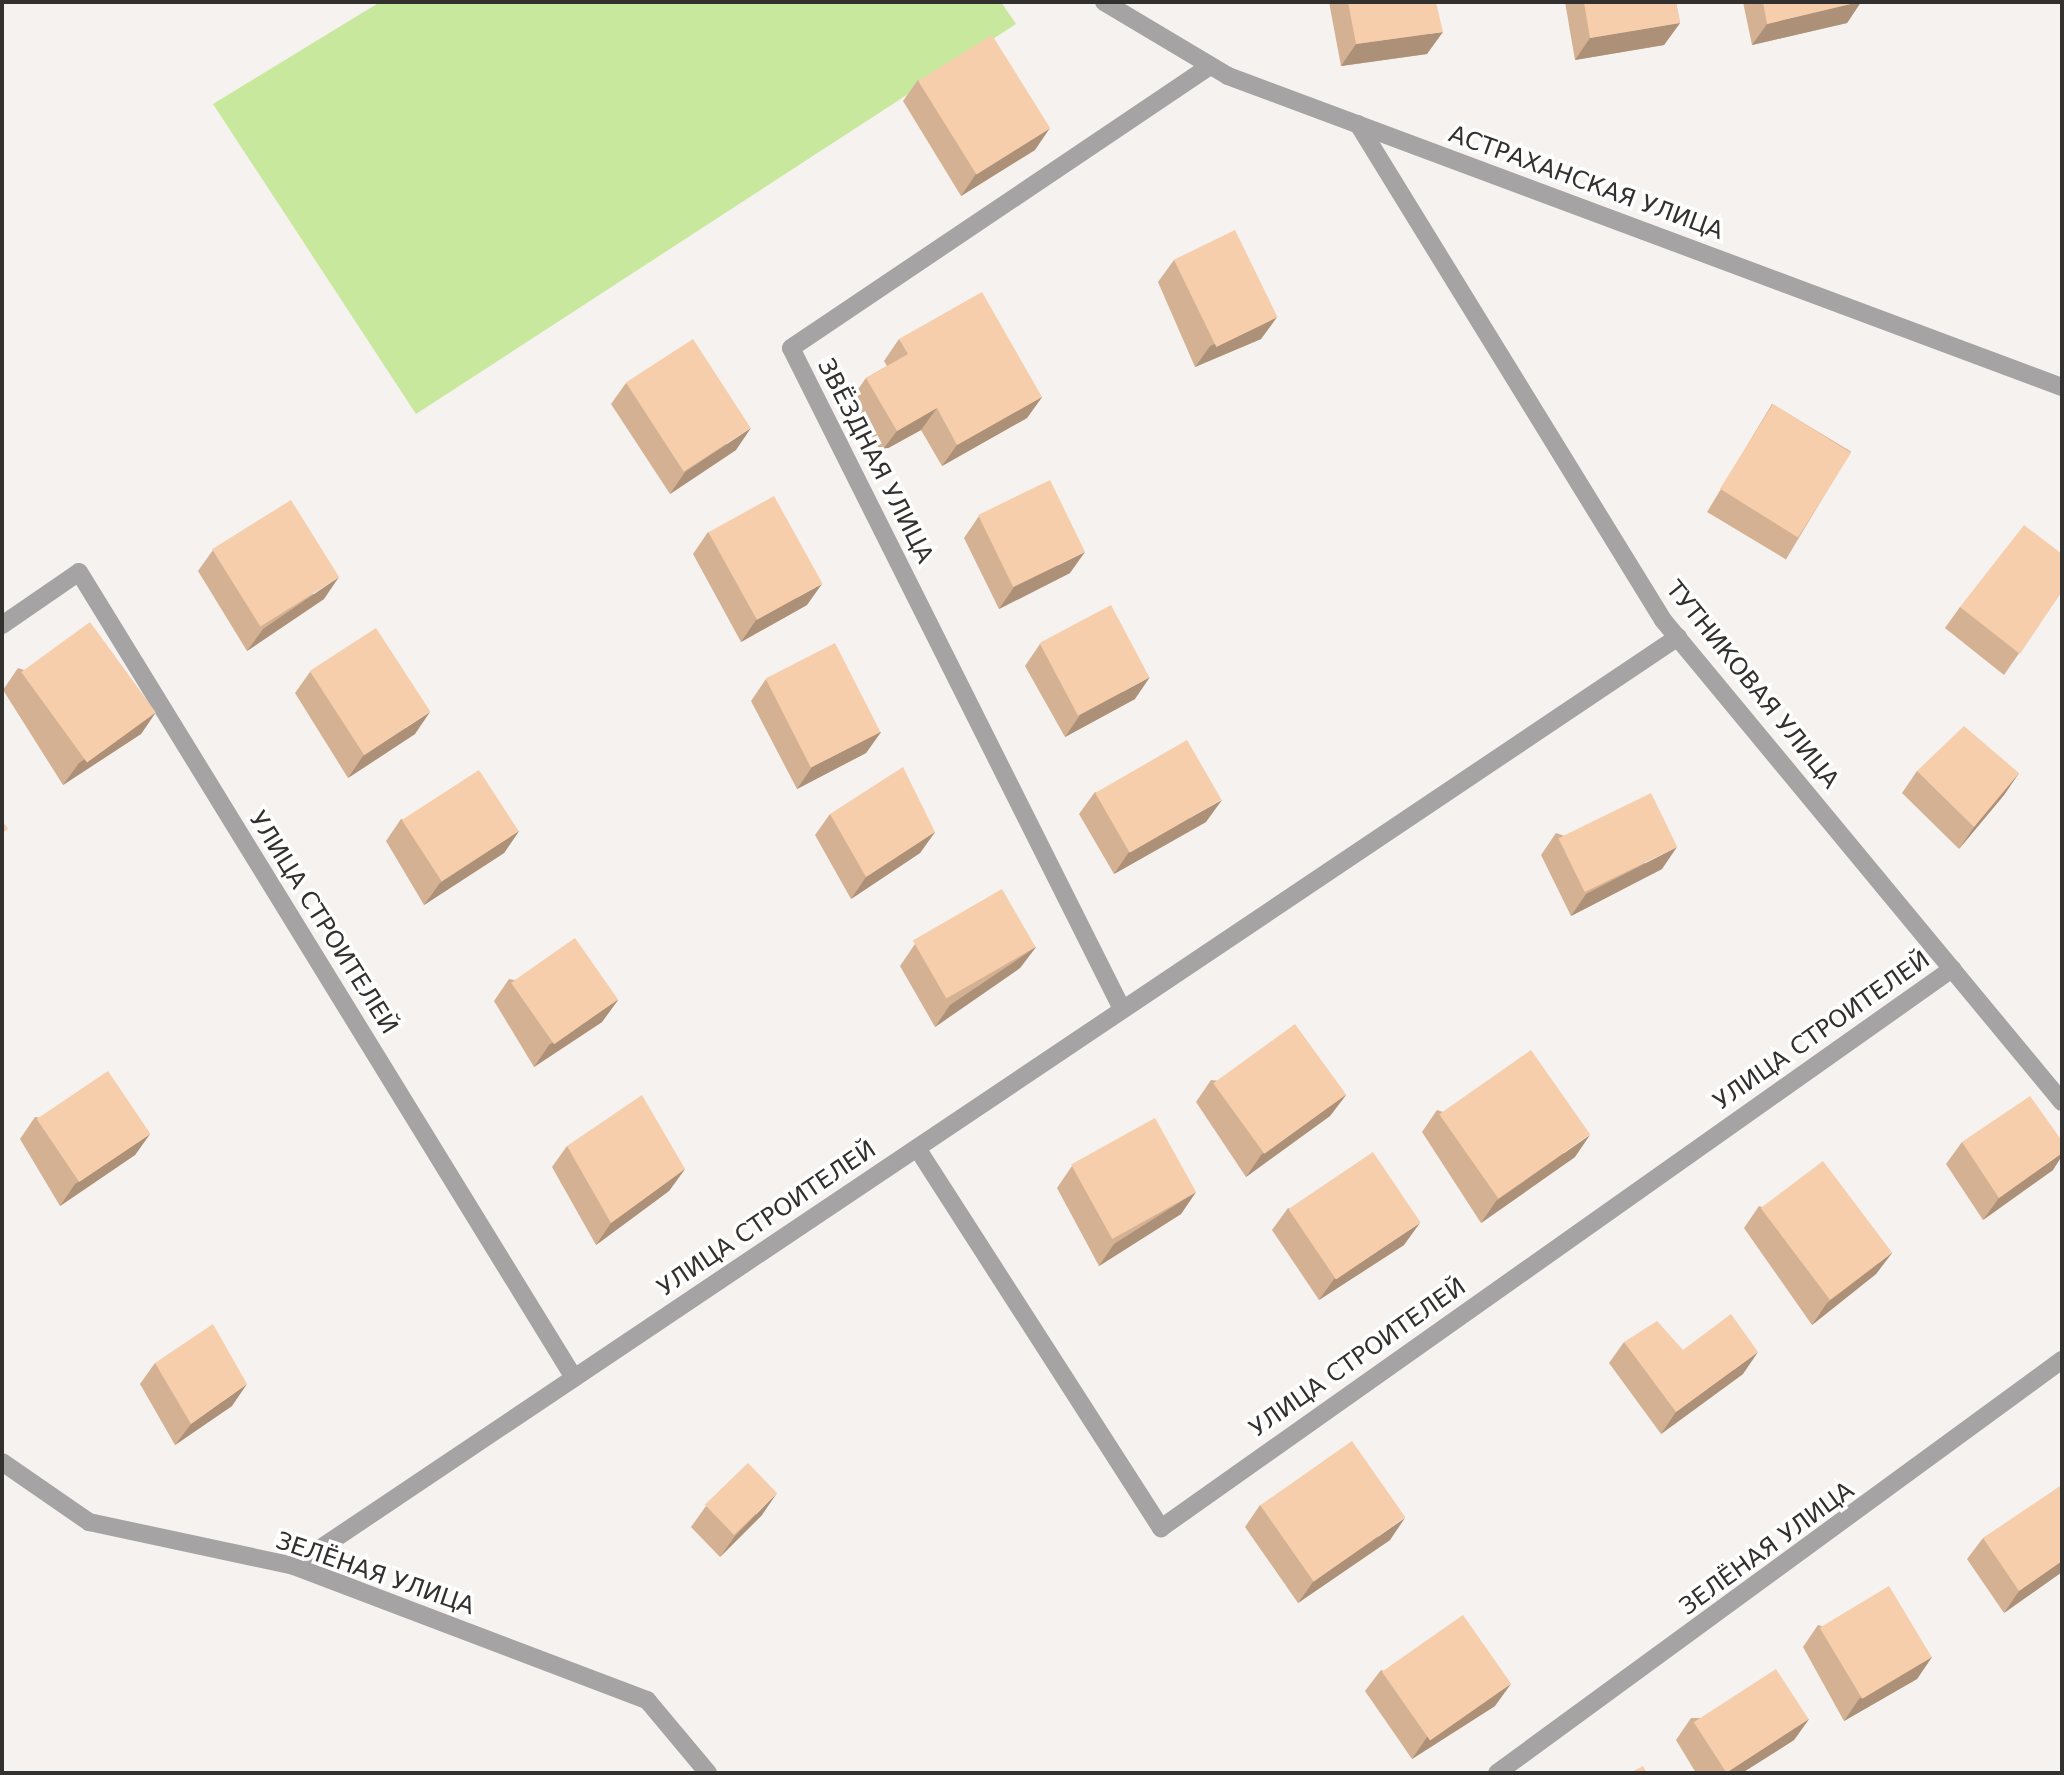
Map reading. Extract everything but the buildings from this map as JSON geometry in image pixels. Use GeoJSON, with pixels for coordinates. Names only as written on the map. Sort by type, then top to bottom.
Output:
{"type":"FeatureCollection","features":[{"type":"Feature","properties":{"kind":"street","name":"АСТРАХАНСКАЯ УЛИЦА"},"geometry":{"type":"LineString","coordinates":[[1104,2],[1210,66],[2062,387]]}},
{"type":"Feature","properties":{"kind":"street","name":"ЗВЁЗДНАЯ УЛИЦА"},"geometry":{"type":"LineString","coordinates":[[1122,1009],[791,348],[1210,66]]}},
{"type":"Feature","properties":{"kind":"street","name":"ТУТНИКОВАЯ УЛИЦА"},"geometry":{"type":"LineString","coordinates":[[1358,124],[1678,637],[2062,1102]]}},
{"type":"Feature","properties":{"kind":"street","name":"УЛИЦА СТРОИТЕЛЕЙ"},"geometry":{"type":"LineString","coordinates":[[2,625],[79,572],[574,1378]]}},
{"type":"Feature","properties":{"kind":"street","name":"УЛИЦА СТРОИТЕЛЕЙ"},"geometry":{"type":"LineString","coordinates":[[294,1566],[1678,637]]}},
{"type":"Feature","properties":{"kind":"street","name":"УЛИЦА СТРОИТЕЛЕЙ"},"geometry":{"type":"LineString","coordinates":[[917,1148],[1161,1528],[1952,969]]}},
{"type":"Feature","properties":{"kind":"street","name":"ЗЕЛЁНАЯ УЛИЦА"},"geometry":{"type":"LineString","coordinates":[[1497,1773],[2062,1360]]}},
{"type":"Feature","properties":{"kind":"street","name":"ЗЕЛЁНАЯ УЛИЦА"},"geometry":{"type":"LineString","coordinates":[[2,1462],[89,1522],[294,1566],[647,1700],[708,1773]]}},
{"type":"Feature","properties":{"kind":"green space"},"geometry":{"type":"Polygon","coordinates":[[[380,2],[1001,2],[1016,24],[416,414],[213,104],[380,2]]]}}]}
